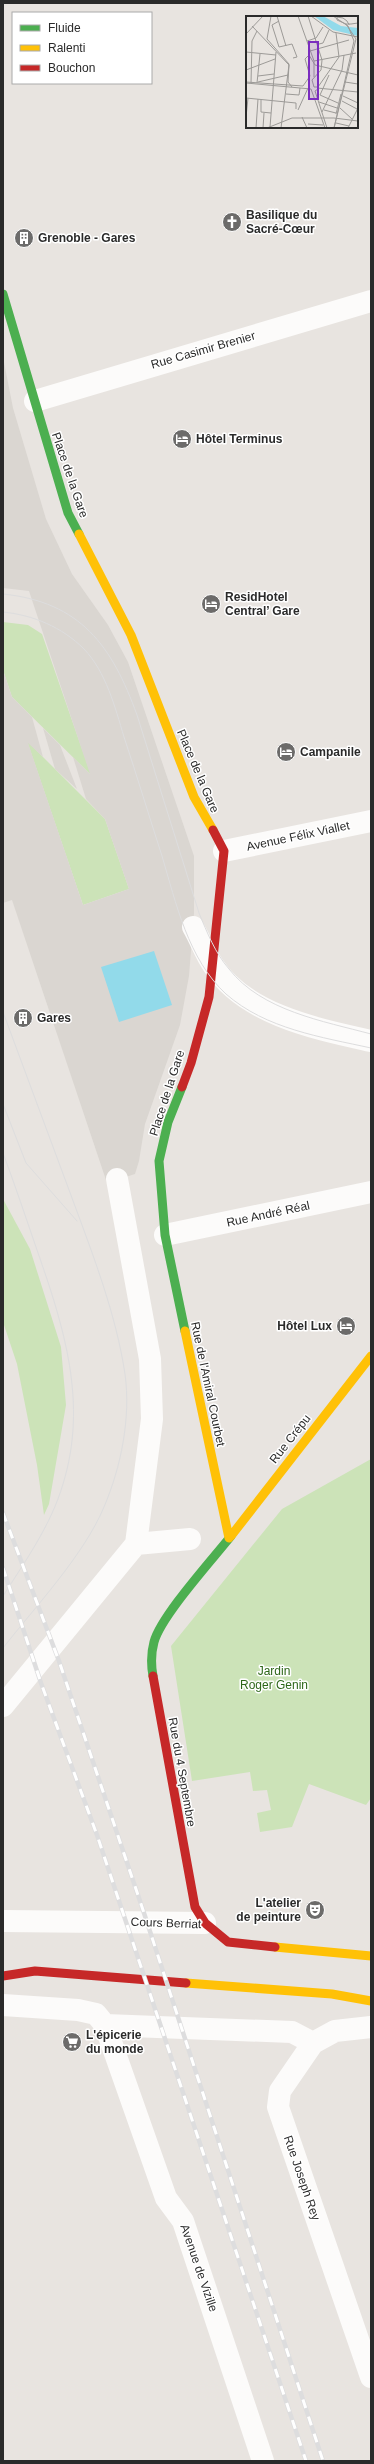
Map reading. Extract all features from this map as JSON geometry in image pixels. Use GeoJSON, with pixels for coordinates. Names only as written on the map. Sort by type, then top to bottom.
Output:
{"type":"FeatureCollection","features":[{"type":"Feature","properties":{"kind":"street","name":"Place de la Gare"},"geometry":{"type":"LineString","coordinates":[[3,294],[68,512],[131,635],[194,797],[224,851],[213,965],[205,1010],[190,1063],[168,1122],[159,1161],[165,1235]]}},
{"type":"Feature","properties":{"kind":"street","name":"Rue Casimir Brenier"},"geometry":{"type":"LineString","coordinates":[[35,401],[371,301]]}},
{"type":"Feature","properties":{"kind":"street","name":"Avenue Félix Viallet"},"geometry":{"type":"LineString","coordinates":[[224,851],[371,821]]}},
{"type":"Feature","properties":{"kind":"street"},"geometry":{"type":"LineString","coordinates":[[193,927],[213,965],[246,998],[284,1019],[371,1041]]}},
{"type":"Feature","properties":{"kind":"street"},"geometry":{"type":"LineString","coordinates":[[3,1706],[136,1544],[152,1419],[150,1359],[117,1179]]}},
{"type":"Feature","properties":{"kind":"street","name":"Rue André Réal"},"geometry":{"type":"LineString","coordinates":[[165,1235],[371,1192]]}},
{"type":"Feature","properties":{"kind":"street","name":"Rue de l'Amiral Courbet"},"geometry":{"type":"LineString","coordinates":[[165,1235],[228,1538]]}},
{"type":"Feature","properties":{"kind":"street","name":"Rue Crépu"},"geometry":{"type":"LineString","coordinates":[[163,1623],[371,1356]]}},
{"type":"Feature","properties":{"kind":"street"},"geometry":{"type":"LineString","coordinates":[[136,1544],[190,1539]]}},
{"type":"Feature","properties":{"kind":"street","name":"Rue du 4 Septembre"},"geometry":{"type":"LineString","coordinates":[[163,1623],[154,1642],[151,1668],[195,1908],[205,1923]]}},
{"type":"Feature","properties":{"kind":"street","name":"Cours Berriat"},"geometry":{"type":"LineString","coordinates":[[3,1921],[205,1923],[228,1942],[371,1956]]}},
{"type":"Feature","properties":{"kind":"street"},"geometry":{"type":"LineString","coordinates":[[3,1976],[35,1971],[324,1994],[371,2001]]}},
{"type":"Feature","properties":{"kind":"street"},"geometry":{"type":"LineString","coordinates":[[3,2004],[78,2010],[101,2019],[292,2032],[313,2043]]}},
{"type":"Feature","properties":{"kind":"street","name":"Avenue de Vizille"},"geometry":{"type":"LineString","coordinates":[[101,2019],[166,2198],[183,2221],[263,2461]]}},
{"type":"Feature","properties":{"kind":"street","name":"Rue Joseph Rey"},"geometry":{"type":"LineString","coordinates":[[371,2027],[335,2031],[313,2043],[280,2091],[278,2107],[371,2377]]}},
{"type":"Feature","properties":{"kind":"green space"},"geometry":{"type":"Polygon","coordinates":[[[3,622],[28,625],[42,634],[91,775],[12,697],[3,670],[3,622]]]}},
{"type":"Feature","properties":{"kind":"green space"},"geometry":{"type":"Polygon","coordinates":[[[27,741],[105,819],[129,889],[83,905],[27,741]]]}},
{"type":"Feature","properties":{"kind":"green space"},"geometry":{"type":"Polygon","coordinates":[[[3,1199],[30,1249],[61,1347],[66,1405],[49,1504],[44,1515],[37,1465],[17,1364],[3,1322],[3,1199]]]}},
{"type":"Feature","properties":{"kind":"green space","name":"Jardin Roger Genin"},"geometry":{"type":"Polygon","coordinates":[[[371,1459],[371,1798],[366,1805],[309,1784],[292,1827],[260,1832],[257,1813],[271,1810],[267,1790],[253,1791],[250,1772],[192,1781],[171,1646],[282,1509],[371,1459]]]}},
{"type":"Feature","properties":{"kind":"shaded area"},"geometry":{"type":"Polygon","coordinates":[[[3,357],[13,408],[46,519],[72,574],[108,625],[128,662],[194,856],[194,913],[189,976],[180,1025],[145,1124],[139,1161],[135,1174],[107,1183],[12,900],[3,903],[3,670],[12,697],[32,717],[43,757],[28,743],[83,905],[129,889],[105,819],[86,799],[73,757],[90,774],[29,591],[3,588],[3,357]]]}},
{"type":"Feature","properties":{"kind":"shaded area"},"geometry":{"type":"Polygon","coordinates":[[[43,728],[60,745],[77,789],[55,769],[43,728]]]}},
{"type":"Feature","properties":{"kind":"water"},"geometry":{"type":"Polygon","coordinates":[[[154,951],[172,1005],[119,1022],[101,967],[154,951]]]}},
{"type":"Feature","properties":{"kind":"tram line"},"geometry":{"type":"LineString","coordinates":[[3,594],[30,599],[53,607],[73,618],[90,632],[104,649],[116,668],[137,715],[199,913],[215,949],[229,969],[258,995],[276,1005],[314,1019],[371,1034]]}},
{"type":"Feature","properties":{"kind":"tram line"},"geometry":{"type":"LineString","coordinates":[[3,612],[36,619],[57,628],[84,649],[98,668],[113,702],[185,930],[202,964],[213,980],[226,994],[242,1006],[258,1016],[276,1024],[314,1035],[371,1048]]}},
{"type":"Feature","properties":{"kind":"tram line"},"geometry":{"type":"LineString","coordinates":[[3,1012],[103,1285],[116,1329],[127,1391],[127,1408],[120,1459],[104,1507],[84,1544],[72,1562],[3,1648]]}},
{"type":"Feature","properties":{"kind":"tram line"},"geometry":{"type":"LineString","coordinates":[[3,1104],[26,1163],[77,1221]]}},
{"type":"Feature","properties":{"kind":"tram line"},"geometry":{"type":"LineString","coordinates":[[3,1153],[56,1308],[70,1366],[73,1395],[73,1424],[70,1454],[58,1499],[45,1528],[3,1596]]}},
{"type":"Feature","properties":{"kind":"railway"},"geometry":{"type":"LineString","coordinates":[[3,1513],[59,1661],[143,1910],[323,2461]]}},
{"type":"Feature","properties":{"kind":"railway"},"geometry":{"type":"LineString","coordinates":[[3,1568],[41,1683],[97,1835],[306,2461]]}},
{"type":"Feature","properties":{"kind":"traffic: fast"},"geometry":{"type":"LineString","coordinates":[[3,294],[68,513],[79,534]]}},
{"type":"Feature","properties":{"kind":"traffic: fast"},"geometry":{"type":"LineString","coordinates":[[182,1087],[168,1122],[159,1161],[165,1235],[185,1331]]}},
{"type":"Feature","properties":{"kind":"traffic: fast"},"geometry":{"type":"LineString","coordinates":[[153,1676],[152,1650],[154,1642],[166,1618],[176,1603],[231,1536]]}},
{"type":"Feature","properties":{"kind":"traffic: slow"},"geometry":{"type":"LineString","coordinates":[[79,534],[131,635],[194,797],[213,830]]}},
{"type":"Feature","properties":{"kind":"traffic: slow"},"geometry":{"type":"LineString","coordinates":[[185,1331],[229,1538]]}},
{"type":"Feature","properties":{"kind":"traffic: slow"},"geometry":{"type":"LineString","coordinates":[[231,1536],[371,1356]]}},
{"type":"Feature","properties":{"kind":"traffic: slow"},"geometry":{"type":"LineString","coordinates":[[275,1947],[371,1956]]}},
{"type":"Feature","properties":{"kind":"traffic: slow"},"geometry":{"type":"LineString","coordinates":[[186,1983],[332,1994],[371,2001]]}},
{"type":"Feature","properties":{"kind":"traffic: jam"},"geometry":{"type":"LineString","coordinates":[[182,1087],[191,1063],[209,997],[224,851],[213,830]]}},
{"type":"Feature","properties":{"kind":"traffic: jam"},"geometry":{"type":"LineString","coordinates":[[153,1676],[195,1907],[205,1923],[228,1942],[275,1947]]}},
{"type":"Feature","properties":{"kind":"traffic: jam"},"geometry":{"type":"LineString","coordinates":[[3,1976],[35,1971],[186,1983]]}},
{"type":"Feature","properties":{"kind":"place","name":"Basilique du Sacré-Cœur"},"geometry":{"type":"Point","coordinates":[232,222]}},
{"type":"Feature","properties":{"kind":"place","name":"Grenoble - Gares"},"geometry":{"type":"Point","coordinates":[24,238]}},
{"type":"Feature","properties":{"kind":"place","name":"Hôtel Terminus"},"geometry":{"type":"Point","coordinates":[182,439]}},
{"type":"Feature","properties":{"kind":"place","name":"ResidHotel Central’ Gare"},"geometry":{"type":"Point","coordinates":[211,604]}},
{"type":"Feature","properties":{"kind":"place","name":"Campanile"},"geometry":{"type":"Point","coordinates":[286,752]}},
{"type":"Feature","properties":{"kind":"place","name":"Gares"},"geometry":{"type":"Point","coordinates":[23,1018]}},
{"type":"Feature","properties":{"kind":"place","name":"Hôtel Lux"},"geometry":{"type":"Point","coordinates":[346,1326]}},
{"type":"Feature","properties":{"kind":"place","name":"L'atelier de peinture"},"geometry":{"type":"Point","coordinates":[315,1910]}},
{"type":"Feature","properties":{"kind":"place","name":"L'épicerie du monde"},"geometry":{"type":"Point","coordinates":[72,2042]}}]}
